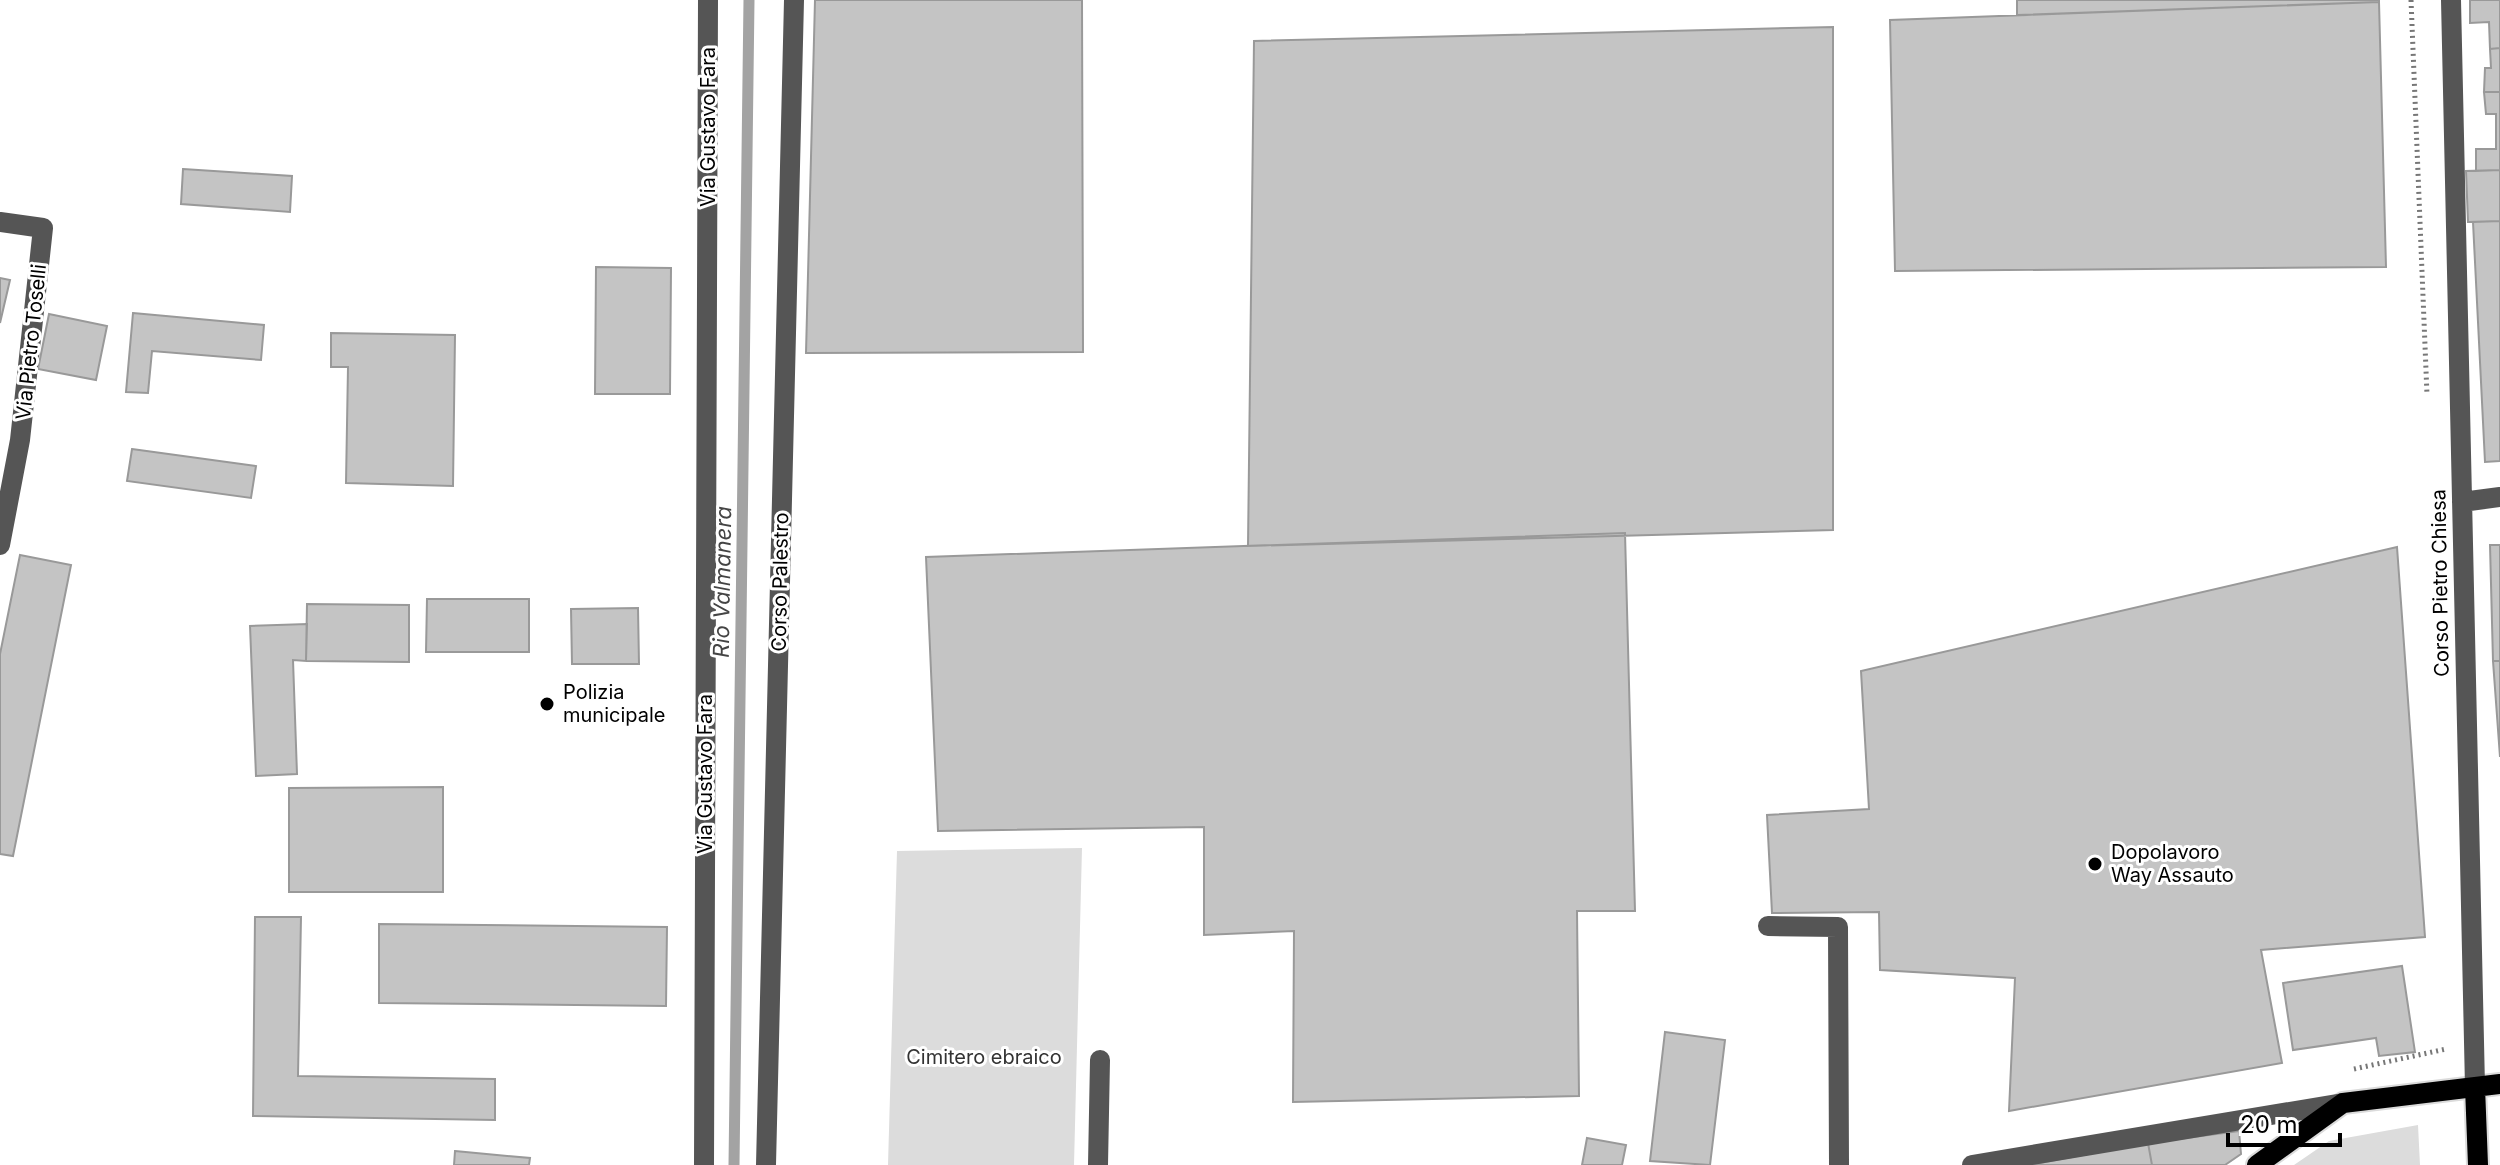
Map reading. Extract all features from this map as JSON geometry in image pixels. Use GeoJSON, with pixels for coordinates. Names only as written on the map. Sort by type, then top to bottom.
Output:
{"type":"FeatureCollection","features":[{"type":"Feature","properties":{"kind":"main road"},"geometry":{"type":"LineString","coordinates":[[2257,1165],[2343,1103],[2500,1084]]}},
{"type":"Feature","properties":{"kind":"main road","name":"Corso Pietro Chiesa"},"geometry":{"type":"LineString","coordinates":[[2475,1087],[2478,1165]]}},
{"type":"Feature","properties":{"kind":"street","name":"Via Gustavo Fara"},"geometry":{"type":"LineString","coordinates":[[704,1165],[708,0]]}},
{"type":"Feature","properties":{"kind":"street","name":"Corso Palestro"},"geometry":{"type":"LineString","coordinates":[[766,1165],[794,0]]}},
{"type":"Feature","properties":{"kind":"street","name":"Corso Pietro Chiesa"},"geometry":{"type":"LineString","coordinates":[[2451,0],[2475,1087]]}},
{"type":"Feature","properties":{"kind":"street","name":"Via Pietro Toselli"},"geometry":{"type":"LineString","coordinates":[[0,222],[43,228],[20,440],[0,545]]}},
{"type":"Feature","properties":{"kind":"street"},"geometry":{"type":"LineString","coordinates":[[2462,502],[2500,497]]}},
{"type":"Feature","properties":{"kind":"street"},"geometry":{"type":"LineString","coordinates":[[1768,926],[1838,927],[1839,1165]]}},
{"type":"Feature","properties":{"kind":"street"},"geometry":{"type":"LineString","coordinates":[[1098,1165],[1100,1060]]}},
{"type":"Feature","properties":{"kind":"street"},"geometry":{"type":"LineString","coordinates":[[1972,1165],[2013,1161],[2343,1103]]}},
{"type":"Feature","properties":{"kind":"green space","name":"Cimitero ebraico"},"geometry":{"type":"Polygon","coordinates":[[[1082,848],[1074,1165],[888,1165],[897,851],[1082,848]]]}},
{"type":"Feature","properties":{"kind":"green space"},"geometry":{"type":"Polygon","coordinates":[[[2418,1125],[2420,1165],[2294,1165],[2329,1141],[2418,1125]]]}},
{"type":"Feature","properties":{"kind":"building"},"geometry":{"type":"Polygon","coordinates":[[[815,0],[1082,0],[1083,352],[806,353],[815,0]]]}},
{"type":"Feature","properties":{"kind":"building"},"geometry":{"type":"Polygon","coordinates":[[[2017,0],[2379,0],[2379,2],[2017,15],[2017,0]]]}},
{"type":"Feature","properties":{"kind":"building"},"geometry":{"type":"Polygon","coordinates":[[[2470,0],[2500,0],[2500,48],[2490,49],[2489,22],[2470,23],[2470,0]]]}},
{"type":"Feature","properties":{"kind":"building"},"geometry":{"type":"Polygon","coordinates":[[[2379,2],[2386,267],[1895,271],[1890,20],[2379,2]]]}},
{"type":"Feature","properties":{"kind":"building"},"geometry":{"type":"Polygon","coordinates":[[[1833,27],[1833,530],[1248,546],[1254,41],[1833,27]]]}},
{"type":"Feature","properties":{"kind":"building"},"geometry":{"type":"Polygon","coordinates":[[[2500,48],[2500,92],[2484,92],[2485,68],[2491,68],[2490,49],[2500,48]]]}},
{"type":"Feature","properties":{"kind":"building"},"geometry":{"type":"Polygon","coordinates":[[[2484,92],[2500,92],[2500,170],[2476,171],[2476,149],[2496,149],[2496,114],[2486,114],[2484,92]]]}},
{"type":"Feature","properties":{"kind":"building"},"geometry":{"type":"Polygon","coordinates":[[[183,169],[292,176],[290,212],[181,204],[183,169]]]}},
{"type":"Feature","properties":{"kind":"building"},"geometry":{"type":"Polygon","coordinates":[[[2500,170],[2500,221],[2468,222],[2466,171],[2500,170]]]}},
{"type":"Feature","properties":{"kind":"building"},"geometry":{"type":"Polygon","coordinates":[[[2500,221],[2500,461],[2485,462],[2473,222],[2500,221]]]}},
{"type":"Feature","properties":{"kind":"building"},"geometry":{"type":"Polygon","coordinates":[[[596,267],[671,268],[670,394],[595,394],[596,267]]]}},
{"type":"Feature","properties":{"kind":"building"},"geometry":{"type":"Polygon","coordinates":[[[0,278],[10,280],[0,323],[0,278]]]}},
{"type":"Feature","properties":{"kind":"building"},"geometry":{"type":"Polygon","coordinates":[[[133,313],[264,325],[261,360],[152,351],[148,393],[126,392],[133,313]]]}},
{"type":"Feature","properties":{"kind":"building"},"geometry":{"type":"Polygon","coordinates":[[[49,314],[107,326],[96,380],[38,369],[49,314]]]}},
{"type":"Feature","properties":{"kind":"building"},"geometry":{"type":"Polygon","coordinates":[[[331,333],[455,335],[453,486],[346,483],[348,367],[331,367],[331,333]]]}},
{"type":"Feature","properties":{"kind":"building"},"geometry":{"type":"Polygon","coordinates":[[[132,449],[256,466],[251,498],[127,481],[132,449]]]}},
{"type":"Feature","properties":{"kind":"building"},"geometry":{"type":"Polygon","coordinates":[[[1625,533],[1635,911],[1577,911],[1579,1096],[1293,1102],[1294,931],[1204,935],[1204,827],[938,831],[926,557],[1625,533]]]}},
{"type":"Feature","properties":{"kind":"building"},"geometry":{"type":"Polygon","coordinates":[[[2490,545],[2500,545],[2500,661],[2493,661],[2490,545]]]}},
{"type":"Feature","properties":{"kind":"building","name":"Dopolavoro Way Assauto"},"geometry":{"type":"Polygon","coordinates":[[[2397,547],[2425,937],[2261,950],[2282,1063],[2009,1111],[2015,978],[1880,970],[1879,912],[1772,913],[1767,815],[1869,809],[1861,671],[2397,547]]]}},
{"type":"Feature","properties":{"kind":"building"},"geometry":{"type":"Polygon","coordinates":[[[20,555],[71,565],[13,856],[0,854],[0,654],[20,555]]]}},
{"type":"Feature","properties":{"kind":"building"},"geometry":{"type":"Polygon","coordinates":[[[427,599],[529,599],[529,652],[426,652],[427,599]]]}},
{"type":"Feature","properties":{"kind":"building"},"geometry":{"type":"Polygon","coordinates":[[[307,604],[409,605],[409,662],[306,661],[307,604]]]}},
{"type":"Feature","properties":{"kind":"building"},"geometry":{"type":"Polygon","coordinates":[[[638,608],[639,664],[572,664],[571,609],[638,608]]]}},
{"type":"Feature","properties":{"kind":"building"},"geometry":{"type":"Polygon","coordinates":[[[307,624],[306,661],[293,660],[297,774],[256,776],[250,626],[307,624]]]}},
{"type":"Feature","properties":{"kind":"building"},"geometry":{"type":"Polygon","coordinates":[[[2493,661],[2500,661],[2500,757],[2493,661]]]}},
{"type":"Feature","properties":{"kind":"building"},"geometry":{"type":"Polygon","coordinates":[[[443,787],[443,892],[289,892],[289,788],[443,787]]]}},
{"type":"Feature","properties":{"kind":"building"},"geometry":{"type":"Polygon","coordinates":[[[255,917],[301,917],[298,1076],[495,1079],[495,1120],[253,1116],[255,917]]]}},
{"type":"Feature","properties":{"kind":"building"},"geometry":{"type":"Polygon","coordinates":[[[379,924],[667,927],[666,1006],[379,1003],[379,924]]]}},
{"type":"Feature","properties":{"kind":"building"},"geometry":{"type":"Polygon","coordinates":[[[2402,966],[2415,1052],[2379,1056],[2376,1038],[2293,1050],[2283,983],[2402,966]]]}},
{"type":"Feature","properties":{"kind":"building"},"geometry":{"type":"Polygon","coordinates":[[[1665,1032],[1725,1040],[1710,1165],[1650,1161],[1665,1032]]]}},
{"type":"Feature","properties":{"kind":"building"},"geometry":{"type":"Polygon","coordinates":[[[2239,1131],[2241,1154],[2225,1165],[2152,1165],[2148,1143],[2239,1131]]]}},
{"type":"Feature","properties":{"kind":"building"},"geometry":{"type":"Polygon","coordinates":[[[1587,1138],[1626,1145],[1622,1165],[1582,1165],[1587,1138]]]}},
{"type":"Feature","properties":{"kind":"building"},"geometry":{"type":"Polygon","coordinates":[[[2148,1143],[2152,1165],[2029,1165],[2148,1143]]]}},
{"type":"Feature","properties":{"kind":"building"},"geometry":{"type":"Polygon","coordinates":[[[455,1151],[530,1158],[529,1165],[454,1165],[455,1151]]]}},
{"type":"Feature","properties":{"kind":"waterway","name":"Rio Valmanera"},"geometry":{"type":"LineString","coordinates":[[734,1165],[749,0]]}},
{"type":"Feature","properties":{"kind":"place","name":"Polizia municipale"},"geometry":{"type":"Point","coordinates":[547,704]}},
{"type":"Feature","properties":{"kind":"place","name":"Dopolavoro Way Assauto"},"geometry":{"type":"Point","coordinates":[2095,864]}}]}
